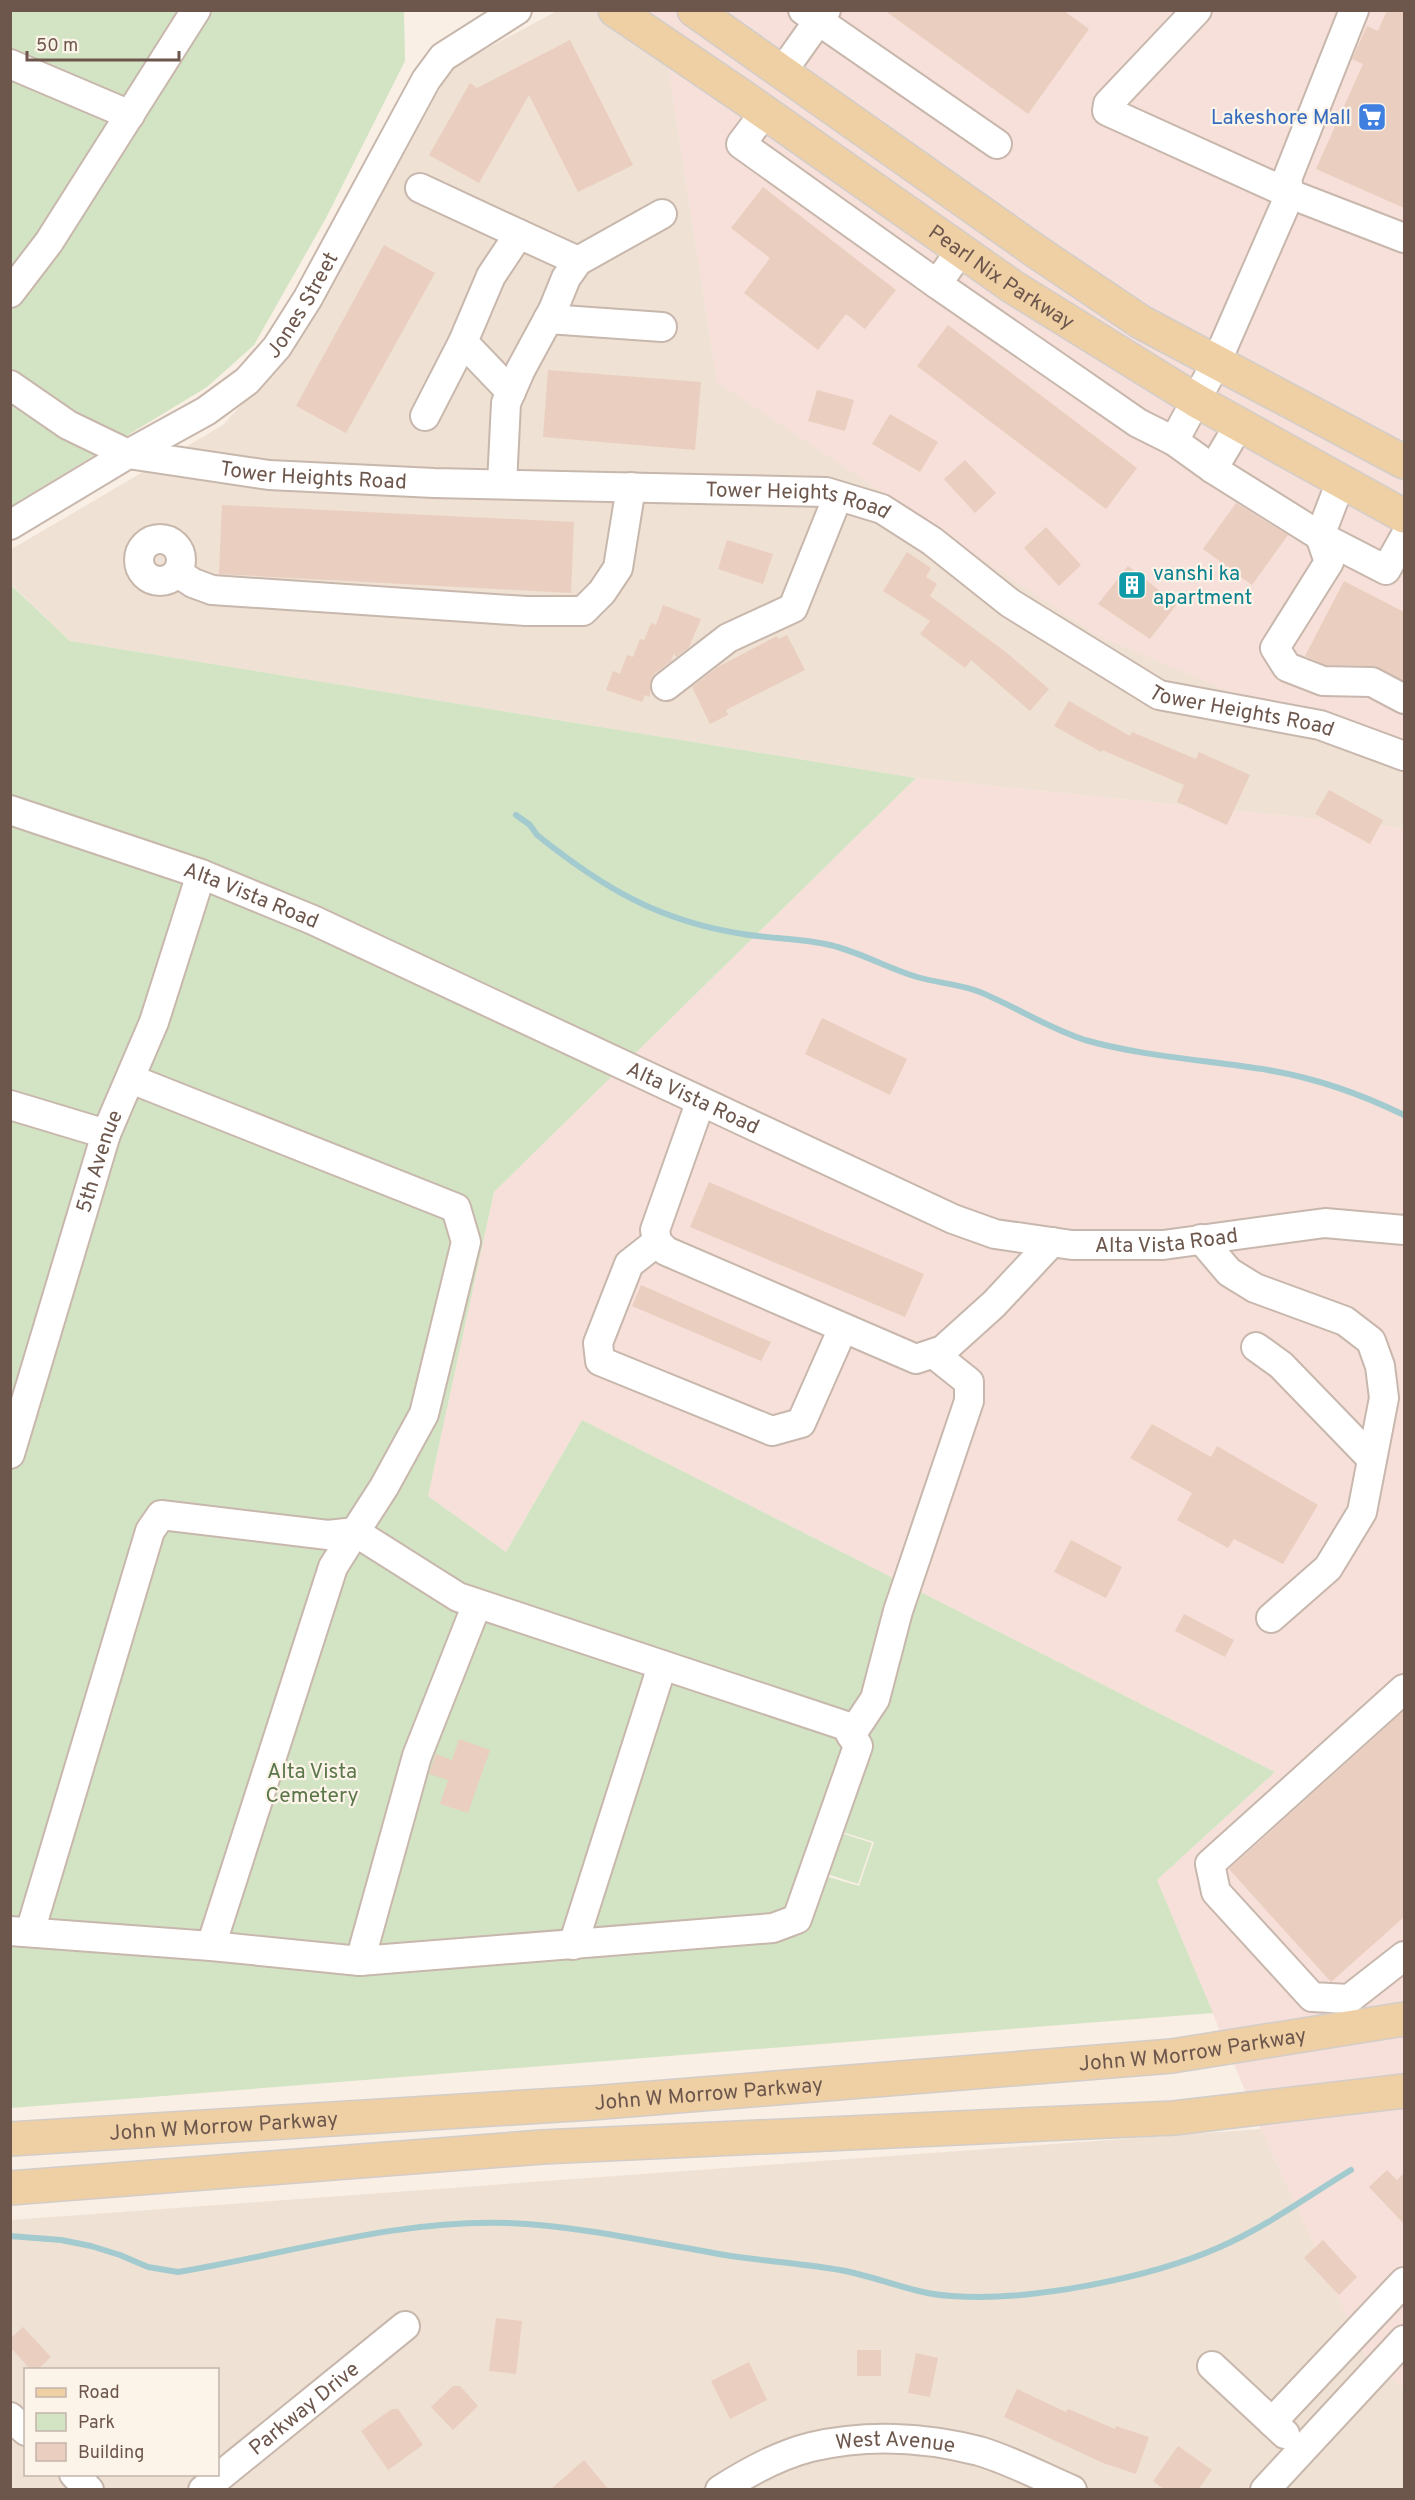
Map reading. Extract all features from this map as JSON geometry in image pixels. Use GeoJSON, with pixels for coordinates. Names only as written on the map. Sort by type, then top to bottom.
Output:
{"type":"FeatureCollection","features":[{"type":"Feature","properties":{"kind":"main road","name":"Pearl Nix Parkway"},"geometry":{"type":"LineString","coordinates":[[615,10],[765,112],[1013,287],[1197,401],[1404,516]]}},
{"type":"Feature","properties":{"kind":"main road","name":"Pearl Nix Parkway"},"geometry":{"type":"LineString","coordinates":[[694,10],[1047,259],[1141,322],[1404,462]]}},
{"type":"Feature","properties":{"kind":"main road","name":"John W Morrow Parkway"},"geometry":{"type":"LineString","coordinates":[[10,2139],[591,2103],[1172,2056],[1404,2019]]}},
{"type":"Feature","properties":{"kind":"main road","name":"John W Morrow Parkway"},"geometry":{"type":"LineString","coordinates":[[10,2188],[542,2148],[1174,2118],[1404,2091]]}},
{"type":"Feature","properties":{"kind":"street"},"geometry":{"type":"LineString","coordinates":[[10,294],[49,242],[196,10]]}},
{"type":"Feature","properties":{"kind":"street","name":"Jones Street"},"geometry":{"type":"LineString","coordinates":[[10,525],[128,454],[206,411],[247,381],[277,347],[308,298],[426,80],[443,57],[517,10]]}},
{"type":"Feature","properties":{"kind":"street"},"geometry":{"type":"LineString","coordinates":[[1197,10],[1108,104],[1107,111],[1290,194],[1404,238]]}},
{"type":"Feature","properties":{"kind":"street"},"geometry":{"type":"LineString","coordinates":[[1174,441],[1216,363],[1290,194],[1287,178],[1354,10]]}},
{"type":"Feature","properties":{"kind":"street"},"geometry":{"type":"LineString","coordinates":[[782,72],[816,14],[997,144]]}},
{"type":"Feature","properties":{"kind":"street"},"geometry":{"type":"LineString","coordinates":[[10,64],[130,115]]}},
{"type":"Feature","properties":{"kind":"street"},"geometry":{"type":"LineString","coordinates":[[765,112],[741,144],[937,284],[1138,423],[1174,441],[1213,469],[1320,536],[1395,574],[1404,538]]}},
{"type":"Feature","properties":{"kind":"street"},"geometry":{"type":"LineString","coordinates":[[420,188],[578,261]]}},
{"type":"Feature","properties":{"kind":"street"},"geometry":{"type":"LineString","coordinates":[[502,484],[506,403],[566,278],[578,261],[662,214]]}},
{"type":"Feature","properties":{"kind":"street"},"geometry":{"type":"LineString","coordinates":[[424,416],[463,342],[491,276],[519,234]]}},
{"type":"Feature","properties":{"kind":"street"},"geometry":{"type":"LineString","coordinates":[[937,284],[961,250]]}},
{"type":"Feature","properties":{"kind":"street"},"geometry":{"type":"LineString","coordinates":[[548,319],[662,327]]}},
{"type":"Feature","properties":{"kind":"street"},"geometry":{"type":"LineString","coordinates":[[463,342],[511,392]]}},
{"type":"Feature","properties":{"kind":"street","name":"Tower Heights Road"},"geometry":{"type":"LineString","coordinates":[[10,385],[68,425],[128,454],[269,475],[502,484],[826,492],[882,509],[932,541],[1010,603],[1159,695],[1320,725],[1404,756]]}},
{"type":"Feature","properties":{"kind":"street"},"geometry":{"type":"LineString","coordinates":[[1213,469],[1239,425]]}},
{"type":"Feature","properties":{"kind":"street"},"geometry":{"type":"LineString","coordinates":[[1341,481],[1320,536],[1329,562],[1275,648],[1287,667],[1323,681],[1372,682],[1404,699]]}},
{"type":"Feature","properties":{"kind":"street"},"geometry":{"type":"LineString","coordinates":[[178,573],[193,584],[212,590],[526,611],[584,611],[602,592],[618,568],[631,487]]}},
{"type":"Feature","properties":{"kind":"street"},"geometry":{"type":"LineString","coordinates":[[666,686],[728,638],[793,608],[837,496]]}},
{"type":"Feature","properties":{"kind":"street","name":"Alta Vista Road"},"geometry":{"type":"LineString","coordinates":[[10,810],[201,874],[312,920],[952,1219],[995,1234],[1072,1245],[1163,1245],[1325,1223],[1404,1230]]}},
{"type":"Feature","properties":{"kind":"street","name":"5th Avenue"},"geometry":{"type":"LineString","coordinates":[[12,1442],[106,1134],[154,1022],[201,874]]}},
{"type":"Feature","properties":{"kind":"street"},"geometry":{"type":"LineString","coordinates":[[130,1079],[456,1209],[466,1242],[424,1414],[384,1487],[333,1567],[211,1946]]}},
{"type":"Feature","properties":{"kind":"street"},"geometry":{"type":"LineString","coordinates":[[700,1103],[656,1230],[657,1242],[666,1251],[916,1359],[943,1350],[994,1304],[1052,1242]]}},
{"type":"Feature","properties":{"kind":"street"},"geometry":{"type":"LineString","coordinates":[[10,1105],[106,1134]]}},
{"type":"Feature","properties":{"kind":"street"},"geometry":{"type":"LineString","coordinates":[[1201,1239],[1229,1272],[1255,1288],[1345,1321],[1371,1341],[1380,1366],[1384,1398],[1362,1512],[1328,1568],[1271,1618]]}},
{"type":"Feature","properties":{"kind":"street"},"geometry":{"type":"LineString","coordinates":[[657,1242],[629,1264],[598,1343],[600,1361],[772,1431],[801,1423],[843,1328]]}},
{"type":"Feature","properties":{"kind":"street"},"geometry":{"type":"LineString","coordinates":[[1256,1347],[1281,1365],[1372,1459]]}},
{"type":"Feature","properties":{"kind":"street"},"geometry":{"type":"LineString","coordinates":[[851,1735],[875,1699],[898,1611],[969,1401],[969,1382],[934,1354]]}},
{"type":"Feature","properties":{"kind":"street"},"geometry":{"type":"LineString","coordinates":[[161,1515],[328,1535],[355,1532],[458,1598],[477,1604],[846,1726],[858,1746],[797,1919],[773,1928],[360,1961],[211,1946],[20,1932],[150,1531],[161,1515]]}},
{"type":"Feature","properties":{"kind":"street"},"geometry":{"type":"LineString","coordinates":[[360,1961],[417,1756],[477,1604]]}},
{"type":"Feature","properties":{"kind":"street"},"geometry":{"type":"LineString","coordinates":[[573,1945],[662,1666]]}},
{"type":"Feature","properties":{"kind":"street"},"geometry":{"type":"LineString","coordinates":[[1404,1689],[1210,1864],[1216,1892],[1312,1997],[1349,1999],[1404,1956]]}},
{"type":"Feature","properties":{"kind":"street"},"geometry":{"type":"LineString","coordinates":[[1272,2422],[1404,2282]]}},
{"type":"Feature","properties":{"kind":"street","name":"Parkway Drive"},"geometry":{"type":"LineString","coordinates":[[203,2490],[405,2326]]}},
{"type":"Feature","properties":{"kind":"street"},"geometry":{"type":"LineString","coordinates":[[1265,2490],[1404,2340]]}},
{"type":"Feature","properties":{"kind":"street"},"geometry":{"type":"LineString","coordinates":[[1212,2366],[1302,2450]]}},
{"type":"Feature","properties":{"kind":"street"},"geometry":{"type":"LineString","coordinates":[[10,2417],[24,2429]]}},
{"type":"Feature","properties":{"kind":"street","name":"West Avenue"},"geometry":{"type":"LineString","coordinates":[[720,2490],[755,2469],[810,2447],[865,2439],[926,2440],[981,2452],[1072,2490]]}},
{"type":"Feature","properties":{"kind":"street"},"geometry":{"type":"LineString","coordinates":[[75,2476],[89,2490]]}},
{"type":"Feature","properties":{"kind":"shaded area"},"geometry":{"type":"Polygon","coordinates":[[[557,11],[594,11],[668,66],[717,382],[1404,766],[1404,828],[916,778],[70,641],[11,584],[10,550],[223,425],[300,340],[452,67],[557,11]]]}},
{"type":"Feature","properties":{"kind":"shaded area"},"geometry":{"type":"Polygon","coordinates":[[[594,11],[1404,11],[1404,766],[1096,635],[717,382],[668,66],[594,11]]]}},
{"type":"Feature","properties":{"kind":"shaded area"},"geometry":{"type":"Polygon","coordinates":[[[916,778],[1404,828],[1404,2388],[1368,2362],[1261,2129],[1157,1880],[1275,1772],[582,1420],[506,1552],[428,1496],[494,1192],[916,778]]]}},
{"type":"Feature","properties":{"kind":"shaded area"},"geometry":{"type":"Polygon","coordinates":[[[1261,2129],[1368,2361],[1404,2388],[1404,2489],[11,2490],[11,2220],[1261,2129]]]}},
{"type":"Feature","properties":{"kind":"green space"},"geometry":{"type":"Polygon","coordinates":[[[11,11],[404,11],[405,61],[326,218],[254,345],[207,387],[11,506],[11,11]]]}},
{"type":"Feature","properties":{"kind":"green space","name":"Alta Vista Cemetery"},"geometry":{"type":"Polygon","coordinates":[[[10,584],[70,641],[916,778],[494,1192],[428,1496],[506,1552],[582,1420],[1275,1772],[1157,1880],[1213,2013],[11,2108],[10,584]],[[839,1831],[825,1876],[859,1886],[874,1842],[839,1831]]]}},
{"type":"Feature","properties":{"kind":"green space"},"geometry":{"type":"Polygon","coordinates":[[[841,1833],[872,1843],[858,1884],[827,1874],[841,1833]]]}},
{"type":"Feature","properties":{"kind":"building"},"geometry":{"type":"Polygon","coordinates":[[[884,10],[1063,10],[1089,29],[1028,114],[884,10]]]}},
{"type":"Feature","properties":{"kind":"building","name":"Lakeshore Mall"},"geometry":{"type":"Polygon","coordinates":[[[1387,10],[1404,10],[1404,208],[1316,169],[1363,64],[1352,59],[1367,26],[1378,31],[1387,10]]]}},
{"type":"Feature","properties":{"kind":"building"},"geometry":{"type":"Polygon","coordinates":[[[570,40],[633,165],[578,192],[529,95],[479,183],[429,155],[470,83],[477,88],[570,40]]]}},
{"type":"Feature","properties":{"kind":"building"},"geometry":{"type":"Polygon","coordinates":[[[763,187],[896,290],[865,329],[846,314],[818,350],[744,293],[770,258],[731,228],[763,187]]]}},
{"type":"Feature","properties":{"kind":"building"},"geometry":{"type":"Polygon","coordinates":[[[384,245],[435,273],[346,433],[296,406],[384,245]]]}},
{"type":"Feature","properties":{"kind":"building"},"geometry":{"type":"Polygon","coordinates":[[[948,325],[1137,468],[1106,509],[917,366],[948,325]]]}},
{"type":"Feature","properties":{"kind":"building"},"geometry":{"type":"Polygon","coordinates":[[[548,370],[701,382],[695,450],[543,437],[548,370]]]}},
{"type":"Feature","properties":{"kind":"building"},"geometry":{"type":"Polygon","coordinates":[[[817,390],[854,400],[845,431],[808,421],[817,390]]]}},
{"type":"Feature","properties":{"kind":"building"},"geometry":{"type":"Polygon","coordinates":[[[890,414],[938,442],[920,472],[872,444],[890,414]]]}},
{"type":"Feature","properties":{"kind":"building"},"geometry":{"type":"Polygon","coordinates":[[[965,460],[996,493],[975,513],[944,479],[965,460]]]}},
{"type":"Feature","properties":{"kind":"building"},"geometry":{"type":"Polygon","coordinates":[[[1236,503],[1288,535],[1252,585],[1203,549],[1236,503]]]}},
{"type":"Feature","properties":{"kind":"building"},"geometry":{"type":"Polygon","coordinates":[[[222,505],[574,522],[571,593],[219,574],[222,505]]]}},
{"type":"Feature","properties":{"kind":"building"},"geometry":{"type":"Polygon","coordinates":[[[1046,527],[1081,565],[1059,586],[1024,548],[1046,527]]]}},
{"type":"Feature","properties":{"kind":"building"},"geometry":{"type":"Polygon","coordinates":[[[727,540],[773,554],[763,584],[718,569],[727,540]]]}},
{"type":"Feature","properties":{"kind":"building"},"geometry":{"type":"Polygon","coordinates":[[[907,552],[931,568],[926,577],[937,584],[930,596],[1007,653],[1049,689],[1030,711],[971,660],[965,668],[920,634],[930,621],[883,591],[907,552]]]}},
{"type":"Feature","properties":{"kind":"building","name":"vanshi ka apartment"},"geometry":{"type":"Polygon","coordinates":[[[1128,566],[1177,604],[1150,639],[1098,604],[1128,566]]]}},
{"type":"Feature","properties":{"kind":"building"},"geometry":{"type":"Polygon","coordinates":[[[1344,581],[1404,612],[1404,681],[1373,666],[1326,665],[1305,656],[1344,581]]]}},
{"type":"Feature","properties":{"kind":"building"},"geometry":{"type":"Polygon","coordinates":[[[663,605],[701,619],[689,647],[676,657],[674,653],[671,661],[655,673],[651,680],[650,697],[645,695],[642,702],[606,690],[613,671],[620,674],[627,655],[633,657],[640,639],[644,640],[651,623],[656,625],[663,605]]]}},
{"type":"Feature","properties":{"kind":"building"},"geometry":{"type":"Polygon","coordinates":[[[787,635],[805,670],[726,710],[728,715],[710,724],[692,687],[718,667],[777,636],[779,639],[787,635]]]}},
{"type":"Feature","properties":{"kind":"building"},"geometry":{"type":"Polygon","coordinates":[[[1069,701],[1130,736],[1132,732],[1196,759],[1199,752],[1250,775],[1227,825],[1177,802],[1184,785],[1102,750],[1101,752],[1054,726],[1069,701]]]}},
{"type":"Feature","properties":{"kind":"building"},"geometry":{"type":"Polygon","coordinates":[[[1329,790],[1383,820],[1370,844],[1315,814],[1329,790]]]}},
{"type":"Feature","properties":{"kind":"building"},"geometry":{"type":"Polygon","coordinates":[[[822,1018],[907,1059],[890,1095],[805,1054],[822,1018]]]}},
{"type":"Feature","properties":{"kind":"building"},"geometry":{"type":"Polygon","coordinates":[[[709,1182],[924,1274],[905,1317],[690,1227],[709,1182]]]}},
{"type":"Feature","properties":{"kind":"building"},"geometry":{"type":"Polygon","coordinates":[[[641,1285],[771,1342],[761,1361],[632,1306],[641,1285]]]}},
{"type":"Feature","properties":{"kind":"building"},"geometry":{"type":"Polygon","coordinates":[[[1152,1424],[1211,1457],[1217,1446],[1318,1505],[1283,1564],[1234,1539],[1228,1548],[1177,1520],[1192,1493],[1130,1458],[1152,1424]]]}},
{"type":"Feature","properties":{"kind":"building"},"geometry":{"type":"Polygon","coordinates":[[[1071,1540],[1122,1567],[1106,1598],[1054,1572],[1071,1540]]]}},
{"type":"Feature","properties":{"kind":"building"},"geometry":{"type":"Polygon","coordinates":[[[1184,1614],[1234,1640],[1225,1657],[1175,1631],[1184,1614]]]}},
{"type":"Feature","properties":{"kind":"building"},"geometry":{"type":"Polygon","coordinates":[[[1404,1711],[1404,1917],[1331,1982],[1229,1869],[1404,1711]]]}},
{"type":"Feature","properties":{"kind":"building"},"geometry":{"type":"Polygon","coordinates":[[[459,1739],[490,1750],[468,1813],[440,1804],[448,1780],[429,1774],[436,1754],[452,1760],[459,1739]]]}},
{"type":"Feature","properties":{"kind":"building"},"geometry":{"type":"Polygon","coordinates":[[[1387,2170],[1397,2180],[1404,2173],[1404,2224],[1369,2187],[1387,2170]]]}},
{"type":"Feature","properties":{"kind":"building"},"geometry":{"type":"Polygon","coordinates":[[[1323,2240],[1357,2277],[1339,2295],[1304,2258],[1323,2240]]]}},
{"type":"Feature","properties":{"kind":"building"},"geometry":{"type":"Polygon","coordinates":[[[496,2318],[522,2321],[516,2374],[489,2371],[496,2318]]]}},
{"type":"Feature","properties":{"kind":"building"},"geometry":{"type":"Polygon","coordinates":[[[23,2327],[51,2357],[39,2368],[29,2368],[10,2347],[10,2339],[23,2327]]]}},
{"type":"Feature","properties":{"kind":"building"},"geometry":{"type":"Polygon","coordinates":[[[857,2350],[881,2350],[881,2376],[857,2376],[857,2350]]]}},
{"type":"Feature","properties":{"kind":"building"},"geometry":{"type":"Polygon","coordinates":[[[916,2353],[938,2358],[930,2397],[908,2393],[916,2353]]]}},
{"type":"Feature","properties":{"kind":"building"},"geometry":{"type":"Polygon","coordinates":[[[749,2362],[767,2400],[730,2419],[711,2381],[749,2362]]]}},
{"type":"Feature","properties":{"kind":"building"},"geometry":{"type":"Polygon","coordinates":[[[453,2386],[460,2386],[478,2406],[453,2430],[431,2407],[453,2386]]]}},
{"type":"Feature","properties":{"kind":"building"},"geometry":{"type":"Polygon","coordinates":[[[1017,2389],[1066,2412],[1068,2409],[1115,2429],[1116,2426],[1149,2437],[1136,2474],[1103,2463],[1004,2417],[1017,2389]]]}},
{"type":"Feature","properties":{"kind":"building"},"geometry":{"type":"Polygon","coordinates":[[[392,2409],[398,2409],[423,2445],[388,2470],[361,2431],[392,2409]]]}},
{"type":"Feature","properties":{"kind":"building"},"geometry":{"type":"Polygon","coordinates":[[[1178,2446],[1212,2470],[1198,2490],[1165,2490],[1153,2481],[1178,2446]]]}},
{"type":"Feature","properties":{"kind":"building"},"geometry":{"type":"Polygon","coordinates":[[[584,2460],[609,2490],[550,2490],[584,2460]]]}},
{"type":"Feature","properties":{"kind":"waterway"},"geometry":{"type":"LineString","coordinates":[[516,815],[561,854],[608,886],[658,911],[684,920],[743,934],[830,945],[917,977],[980,992],[1058,1030],[1085,1040],[1176,1058],[1303,1077],[1371,1100],[1404,1115]]}},
{"type":"Feature","properties":{"kind":"waterway"},"geometry":{"type":"LineString","coordinates":[[10,2236],[61,2240],[91,2246],[148,2267],[178,2272],[383,2232],[466,2223],[508,2223],[588,2231],[734,2256],[840,2270],[938,2295],[983,2297],[1017,2295],[1089,2285],[1125,2278],[1192,2258],[1254,2230],[1351,2170]]}},
{"type":"Feature","properties":{"kind":"place","name":"Lakeshore Mall"},"geometry":{"type":"Point","coordinates":[1372,117]}},
{"type":"Feature","properties":{"kind":"place","name":"vanshi ka apartment"},"geometry":{"type":"Point","coordinates":[1132,585]}}]}
